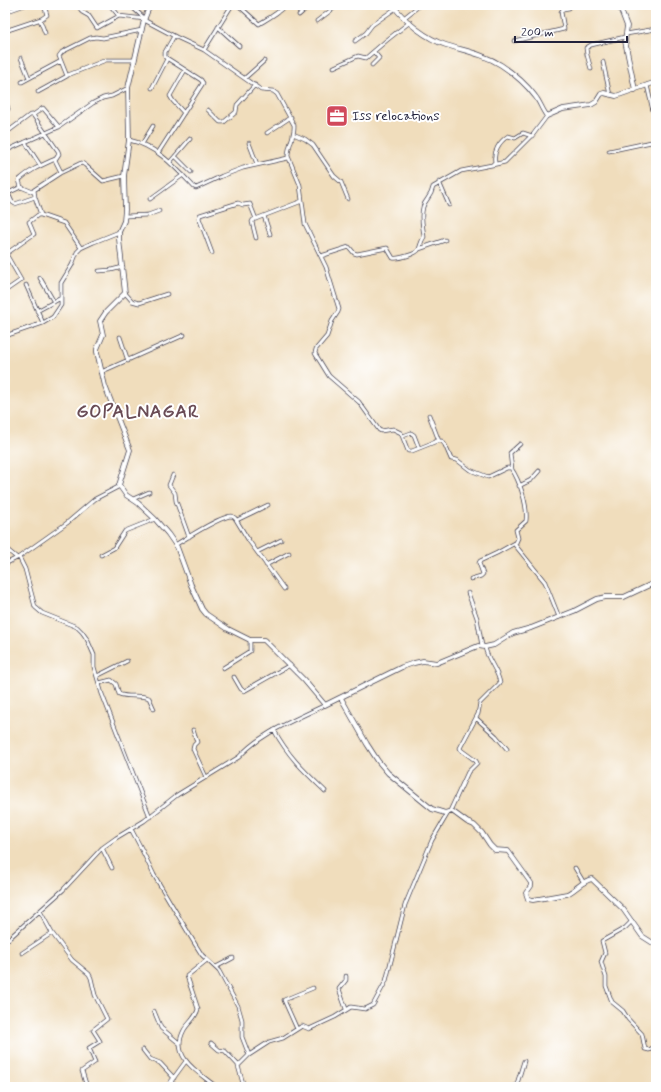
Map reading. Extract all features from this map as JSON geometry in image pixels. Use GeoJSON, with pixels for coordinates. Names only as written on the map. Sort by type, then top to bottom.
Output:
{"type":"FeatureCollection","features":[{"type":"Feature","properties":{"kind":"street"},"geometry":{"type":"LineString","coordinates":[[5,12],[25,5]]}},
{"type":"Feature","properties":{"kind":"street"},"geometry":{"type":"LineString","coordinates":[[5,31],[41,19],[47,15],[44,5]]}},
{"type":"Feature","properties":{"kind":"street"},"geometry":{"type":"LineString","coordinates":[[110,5],[119,16]]}},
{"type":"Feature","properties":{"kind":"street"},"geometry":{"type":"LineString","coordinates":[[130,5],[144,20],[204,50],[264,91],[270,91],[277,94],[291,117],[294,125],[288,151],[288,158],[299,181],[305,224],[328,272],[339,311],[332,321],[327,336],[316,349],[315,353],[328,376],[359,402],[379,430],[382,431],[393,429],[398,431],[403,436],[408,451],[412,451],[439,441]]}},
{"type":"Feature","properties":{"kind":"street"},"geometry":{"type":"LineString","coordinates":[[150,5],[144,20],[128,88],[129,140],[124,176],[125,216],[119,232],[125,293],[132,301],[138,303],[168,294]]}},
{"type":"Feature","properties":{"kind":"street"},"geometry":{"type":"LineString","coordinates":[[204,50],[232,5]]}},
{"type":"Feature","properties":{"kind":"street"},"geometry":{"type":"LineString","coordinates":[[238,5],[259,24],[269,17],[274,16],[286,5]]}},
{"type":"Feature","properties":{"kind":"street"},"geometry":{"type":"LineString","coordinates":[[299,15],[310,5]]}},
{"type":"Feature","properties":{"kind":"street"},"geometry":{"type":"LineString","coordinates":[[317,22],[338,5]]}},
{"type":"Feature","properties":{"kind":"street"},"geometry":{"type":"LineString","coordinates":[[405,17],[420,5]]}},
{"type":"Feature","properties":{"kind":"street"},"geometry":{"type":"LineString","coordinates":[[514,41],[564,30],[561,12],[563,9],[569,8],[571,5]]}},
{"type":"Feature","properties":{"kind":"street"},"geometry":{"type":"LineString","coordinates":[[635,90],[626,46],[627,26],[620,7],[650,5]]}},
{"type":"Feature","properties":{"kind":"street"},"geometry":{"type":"LineString","coordinates":[[79,6],[82,12],[89,16],[97,28],[119,16],[144,20]]}},
{"type":"Feature","properties":{"kind":"street"},"geometry":{"type":"LineString","coordinates":[[355,41],[395,7],[410,22],[436,41],[478,54],[500,64],[529,89],[536,97],[547,116]]}},
{"type":"Feature","properties":{"kind":"street"},"geometry":{"type":"LineString","coordinates":[[41,19],[40,21],[44,33]]}},
{"type":"Feature","properties":{"kind":"street"},"geometry":{"type":"LineString","coordinates":[[334,67],[358,56],[365,59],[410,22]]}},
{"type":"Feature","properties":{"kind":"street"},"geometry":{"type":"LineString","coordinates":[[218,27],[239,46]]}},
{"type":"Feature","properties":{"kind":"street"},"geometry":{"type":"LineString","coordinates":[[591,69],[586,48],[591,45],[656,29]]}},
{"type":"Feature","properties":{"kind":"street"},"geometry":{"type":"LineString","coordinates":[[68,75],[59,56],[62,52],[90,38],[103,38],[142,30]]}},
{"type":"Feature","properties":{"kind":"street"},"geometry":{"type":"LineString","coordinates":[[158,153],[203,83],[201,80],[167,60],[165,57],[165,52],[174,36]]}},
{"type":"Feature","properties":{"kind":"street"},"geometry":{"type":"LineString","coordinates":[[372,65],[379,58],[374,52]]}},
{"type":"Feature","properties":{"kind":"street"},"geometry":{"type":"LineString","coordinates":[[21,58],[29,78]]}},
{"type":"Feature","properties":{"kind":"street"},"geometry":{"type":"LineString","coordinates":[[38,92],[68,75],[106,60],[135,60]]}},
{"type":"Feature","properties":{"kind":"street"},"geometry":{"type":"LineString","coordinates":[[152,88],[167,60]]}},
{"type":"Feature","properties":{"kind":"street"},"geometry":{"type":"LineString","coordinates":[[22,82],[61,61]]}},
{"type":"Feature","properties":{"kind":"street"},"geometry":{"type":"LineString","coordinates":[[245,78],[264,61]]}},
{"type":"Feature","properties":{"kind":"street"},"geometry":{"type":"LineString","coordinates":[[603,62],[610,95]]}},
{"type":"Feature","properties":{"kind":"street"},"geometry":{"type":"LineString","coordinates":[[184,113],[170,96],[185,70]]}},
{"type":"Feature","properties":{"kind":"street"},"geometry":{"type":"LineString","coordinates":[[419,249],[424,237],[421,219],[424,207],[432,194],[433,187],[439,182],[464,170],[505,162],[531,136],[534,135],[547,116],[563,109],[591,105],[596,102],[601,94],[604,93],[616,96],[656,82]]}},
{"type":"Feature","properties":{"kind":"street"},"geometry":{"type":"LineString","coordinates":[[208,110],[220,122],[224,122],[236,112],[237,106],[255,85]]}},
{"type":"Feature","properties":{"kind":"street"},"geometry":{"type":"LineString","coordinates":[[647,85],[656,124]]}},
{"type":"Feature","properties":{"kind":"street"},"geometry":{"type":"LineString","coordinates":[[5,151],[59,127],[93,103],[128,88]]}},
{"type":"Feature","properties":{"kind":"street"},"geometry":{"type":"LineString","coordinates":[[5,99],[8,109],[5,113]]}},
{"type":"Feature","properties":{"kind":"street"},"geometry":{"type":"LineString","coordinates":[[5,128],[10,130],[43,108],[59,127]]}},
{"type":"Feature","properties":{"kind":"street"},"geometry":{"type":"LineString","coordinates":[[20,187],[20,179],[40,165],[59,156],[59,153],[33,115]]}},
{"type":"Feature","properties":{"kind":"street"},"geometry":{"type":"LineString","coordinates":[[267,133],[291,117]]}},
{"type":"Feature","properties":{"kind":"street"},"geometry":{"type":"LineString","coordinates":[[142,144],[153,126]]}},
{"type":"Feature","properties":{"kind":"street"},"geometry":{"type":"LineString","coordinates":[[492,165],[494,162],[494,152],[508,136],[515,138],[523,133],[531,136]]}},
{"type":"Feature","properties":{"kind":"street"},"geometry":{"type":"LineString","coordinates":[[293,134],[310,142],[316,148],[334,176],[341,182],[348,199]]}},
{"type":"Feature","properties":{"kind":"street"},"geometry":{"type":"LineString","coordinates":[[170,162],[190,139]]}},
{"type":"Feature","properties":{"kind":"street"},"geometry":{"type":"LineString","coordinates":[[129,140],[142,144],[158,153],[170,162],[196,188],[222,176],[257,164],[288,158]]}},
{"type":"Feature","properties":{"kind":"street"},"geometry":{"type":"LineString","coordinates":[[609,151],[656,141]]}},
{"type":"Feature","properties":{"kind":"street"},"geometry":{"type":"LineString","coordinates":[[25,142],[40,165]]}},
{"type":"Feature","properties":{"kind":"street"},"geometry":{"type":"LineString","coordinates":[[249,143],[257,164]]}},
{"type":"Feature","properties":{"kind":"street"},"geometry":{"type":"LineString","coordinates":[[175,156],[192,172]]}},
{"type":"Feature","properties":{"kind":"street"},"geometry":{"type":"LineString","coordinates":[[55,159],[55,162],[61,172]]}},
{"type":"Feature","properties":{"kind":"street"},"geometry":{"type":"LineString","coordinates":[[33,192],[36,187],[61,172],[81,163],[102,181],[124,176]]}},
{"type":"Feature","properties":{"kind":"street"},"geometry":{"type":"LineString","coordinates":[[150,198],[183,175]]}},
{"type":"Feature","properties":{"kind":"street"},"geometry":{"type":"LineString","coordinates":[[439,182],[448,205]]}},
{"type":"Feature","properties":{"kind":"street"},"geometry":{"type":"LineString","coordinates":[[33,192],[20,187],[7,193],[12,202],[16,204],[35,198]]}},
{"type":"Feature","properties":{"kind":"street"},"geometry":{"type":"LineString","coordinates":[[33,192],[41,215]]}},
{"type":"Feature","properties":{"kind":"street"},"geometry":{"type":"LineString","coordinates":[[256,238],[252,222],[253,220],[302,201]]}},
{"type":"Feature","properties":{"kind":"street"},"geometry":{"type":"LineString","coordinates":[[212,252],[199,218],[200,215],[238,203],[243,206],[250,204],[256,219]]}},
{"type":"Feature","properties":{"kind":"street"},"geometry":{"type":"LineString","coordinates":[[125,216],[148,215],[159,211]]}},
{"type":"Feature","properties":{"kind":"street"},"geometry":{"type":"LineString","coordinates":[[8,289],[21,280],[6,254],[34,234],[28,222],[38,215],[64,223],[81,248]]}},
{"type":"Feature","properties":{"kind":"street"},"geometry":{"type":"LineString","coordinates":[[264,216],[270,234]]}},
{"type":"Feature","properties":{"kind":"street"},"geometry":{"type":"LineString","coordinates":[[5,336],[51,319],[57,313],[61,305],[61,283],[72,265],[77,252],[81,248],[119,232]]}},
{"type":"Feature","properties":{"kind":"street"},"geometry":{"type":"LineString","coordinates":[[321,256],[346,247],[351,248],[354,253],[357,254],[387,248],[393,258],[400,259],[417,252],[419,249],[445,240]]}},
{"type":"Feature","properties":{"kind":"street"},"geometry":{"type":"LineString","coordinates":[[100,271],[123,267]]}},
{"type":"Feature","properties":{"kind":"street"},"geometry":{"type":"LineString","coordinates":[[40,278],[54,302]]}},
{"type":"Feature","properties":{"kind":"street"},"geometry":{"type":"LineString","coordinates":[[26,285],[42,323]]}},
{"type":"Feature","properties":{"kind":"street"},"geometry":{"type":"LineString","coordinates":[[125,293],[106,312],[100,321],[102,335],[97,349],[105,386],[130,450],[119,481],[120,486],[126,495],[138,502],[155,519],[175,545],[181,557],[190,585],[206,614],[216,622],[250,640],[264,640],[290,665],[325,705]]}},
{"type":"Feature","properties":{"kind":"street"},"geometry":{"type":"LineString","coordinates":[[37,311],[61,298]]}},
{"type":"Feature","properties":{"kind":"street"},"geometry":{"type":"LineString","coordinates":[[101,372],[184,335]]}},
{"type":"Feature","properties":{"kind":"street"},"geometry":{"type":"LineString","coordinates":[[120,337],[128,361]]}},
{"type":"Feature","properties":{"kind":"street"},"geometry":{"type":"LineString","coordinates":[[429,415],[439,441],[444,443],[451,459],[457,460],[472,471],[488,476],[507,468],[512,470]]}},
{"type":"Feature","properties":{"kind":"street"},"geometry":{"type":"LineString","coordinates":[[403,436],[411,433],[414,435],[419,448]]}},
{"type":"Feature","properties":{"kind":"street"},"geometry":{"type":"LineString","coordinates":[[471,579],[483,574],[479,563],[480,561],[508,548],[515,543],[518,538],[516,530],[524,523],[526,518],[525,504],[512,470],[510,453],[520,444]]}},
{"type":"Feature","properties":{"kind":"street"},"geometry":{"type":"LineString","coordinates":[[519,486],[531,480],[538,471]]}},
{"type":"Feature","properties":{"kind":"street"},"geometry":{"type":"LineString","coordinates":[[173,475],[169,485],[175,493],[176,501],[189,537]]}},
{"type":"Feature","properties":{"kind":"street"},"geometry":{"type":"LineString","coordinates":[[5,564],[18,557],[62,527],[95,499],[120,486]]}},
{"type":"Feature","properties":{"kind":"street"},"geometry":{"type":"LineString","coordinates":[[133,499],[149,492]]}},
{"type":"Feature","properties":{"kind":"street"},"geometry":{"type":"LineString","coordinates":[[237,520],[268,505]]}},
{"type":"Feature","properties":{"kind":"street"},"geometry":{"type":"LineString","coordinates":[[175,545],[228,516],[232,516],[237,520],[249,541],[284,589]]}},
{"type":"Feature","properties":{"kind":"street"},"geometry":{"type":"LineString","coordinates":[[101,555],[114,548],[125,531],[155,519]]}},
{"type":"Feature","properties":{"kind":"street"},"geometry":{"type":"LineString","coordinates":[[257,552],[281,540]]}},
{"type":"Feature","properties":{"kind":"street"},"geometry":{"type":"LineString","coordinates":[[515,543],[517,549],[533,566],[545,582],[559,616]]}},
{"type":"Feature","properties":{"kind":"street"},"geometry":{"type":"LineString","coordinates":[[5,548],[18,557],[25,569],[35,607],[42,614],[73,626],[82,632],[94,655],[94,667],[104,701],[150,817]]}},
{"type":"Feature","properties":{"kind":"street"},"geometry":{"type":"LineString","coordinates":[[266,565],[289,553]]}},
{"type":"Feature","properties":{"kind":"street"},"geometry":{"type":"LineString","coordinates":[[5,942],[78,875],[102,848],[150,817],[176,796],[239,757],[247,748],[274,730],[384,676],[414,663],[423,661],[437,663],[478,646],[494,645],[516,632],[538,626],[559,616],[582,608],[597,600],[606,597],[624,597],[656,582]]}},
{"type":"Feature","properties":{"kind":"street"},"geometry":{"type":"LineString","coordinates":[[238,1065],[249,1055],[270,1042],[283,1038],[303,1026],[309,1029],[337,1016],[346,1009],[353,1007],[365,1009],[371,1006],[383,987],[405,905],[432,840],[449,812],[468,772],[477,763],[460,748],[476,718],[480,703],[500,684],[497,674],[483,646],[477,618],[468,593]]}},
{"type":"Feature","properties":{"kind":"street"},"geometry":{"type":"LineString","coordinates":[[223,668],[250,651],[250,640]]}},
{"type":"Feature","properties":{"kind":"street"},"geometry":{"type":"LineString","coordinates":[[97,676],[127,660]]}},
{"type":"Feature","properties":{"kind":"street"},"geometry":{"type":"LineString","coordinates":[[234,677],[241,689],[244,691],[290,665]]}},
{"type":"Feature","properties":{"kind":"street"},"geometry":{"type":"LineString","coordinates":[[99,683],[111,680],[116,684],[119,694],[149,698],[154,709]]}},
{"type":"Feature","properties":{"kind":"street"},"geometry":{"type":"LineString","coordinates":[[341,698],[367,744],[388,773],[432,809],[440,812],[454,812],[467,822],[474,824],[495,850],[505,850],[510,852],[531,883],[531,886],[526,893],[528,899],[530,900],[567,894],[590,879],[596,882],[623,909],[641,935],[656,946]]}},
{"type":"Feature","properties":{"kind":"street"},"geometry":{"type":"LineString","coordinates":[[476,718],[496,736],[507,749]]}},
{"type":"Feature","properties":{"kind":"street"},"geometry":{"type":"LineString","coordinates":[[193,730],[197,742],[193,749],[206,777]]}},
{"type":"Feature","properties":{"kind":"street"},"geometry":{"type":"LineString","coordinates":[[274,730],[281,744],[292,759],[325,791]]}},
{"type":"Feature","properties":{"kind":"street"},"geometry":{"type":"LineString","coordinates":[[130,829],[154,875],[195,944],[207,960],[216,967],[238,1007],[242,1020],[242,1037],[249,1055]]}},
{"type":"Feature","properties":{"kind":"street"},"geometry":{"type":"LineString","coordinates":[[102,848],[112,868]]}},
{"type":"Feature","properties":{"kind":"street"},"geometry":{"type":"LineString","coordinates":[[575,868],[584,883]]}},
{"type":"Feature","properties":{"kind":"street"},"geometry":{"type":"LineString","coordinates":[[40,911],[52,933],[72,960],[89,974],[95,995],[107,1019],[94,1030],[100,1041],[89,1048],[95,1062],[82,1070],[87,1087]]}},
{"type":"Feature","properties":{"kind":"street"},"geometry":{"type":"LineString","coordinates":[[632,921],[625,928],[602,941],[605,953],[601,962],[606,974],[606,986],[612,1002],[623,1011],[642,1034],[646,1049],[649,1050],[656,1046]]}},
{"type":"Feature","properties":{"kind":"street"},"geometry":{"type":"LineString","coordinates":[[22,953],[52,933]]}},
{"type":"Feature","properties":{"kind":"street"},"geometry":{"type":"LineString","coordinates":[[216,967],[233,958]]}},
{"type":"Feature","properties":{"kind":"street"},"geometry":{"type":"LineString","coordinates":[[207,960],[187,976],[198,1009],[183,1032],[179,1043],[181,1052],[186,1061],[214,1085]]}},
{"type":"Feature","properties":{"kind":"street"},"geometry":{"type":"LineString","coordinates":[[346,976],[346,980],[339,989],[346,1009]]}},
{"type":"Feature","properties":{"kind":"street"},"geometry":{"type":"LineString","coordinates":[[297,1029],[284,1000],[312,988]]}},
{"type":"Feature","properties":{"kind":"street"},"geometry":{"type":"LineString","coordinates":[[154,1011],[161,1028],[179,1043]]}},
{"type":"Feature","properties":{"kind":"street"},"geometry":{"type":"LineString","coordinates":[[211,1043],[220,1050],[225,1051],[238,1065],[244,1087]]}},
{"type":"Feature","properties":{"kind":"street"},"geometry":{"type":"LineString","coordinates":[[143,1050],[150,1059],[160,1063],[174,1078]]}},
{"type":"Feature","properties":{"kind":"street"},"geometry":{"type":"LineString","coordinates":[[167,1087],[186,1061]]}},
{"type":"Feature","properties":{"kind":"street"},"geometry":{"type":"LineString","coordinates":[[516,1087],[524,1061]]}},
{"type":"Feature","properties":{"kind":"street"},"geometry":{"type":"LineString","coordinates":[[171,1082],[178,1087]]}},
{"type":"Feature","properties":{"kind":"place","name":"Iss relocations"},"geometry":{"type":"Point","coordinates":[337,116]}},
{"type":"Feature","properties":{"kind":"district","name":"GOPALNAGAR"},"geometry":{"type":"Point","coordinates":[138,412]}}]}
